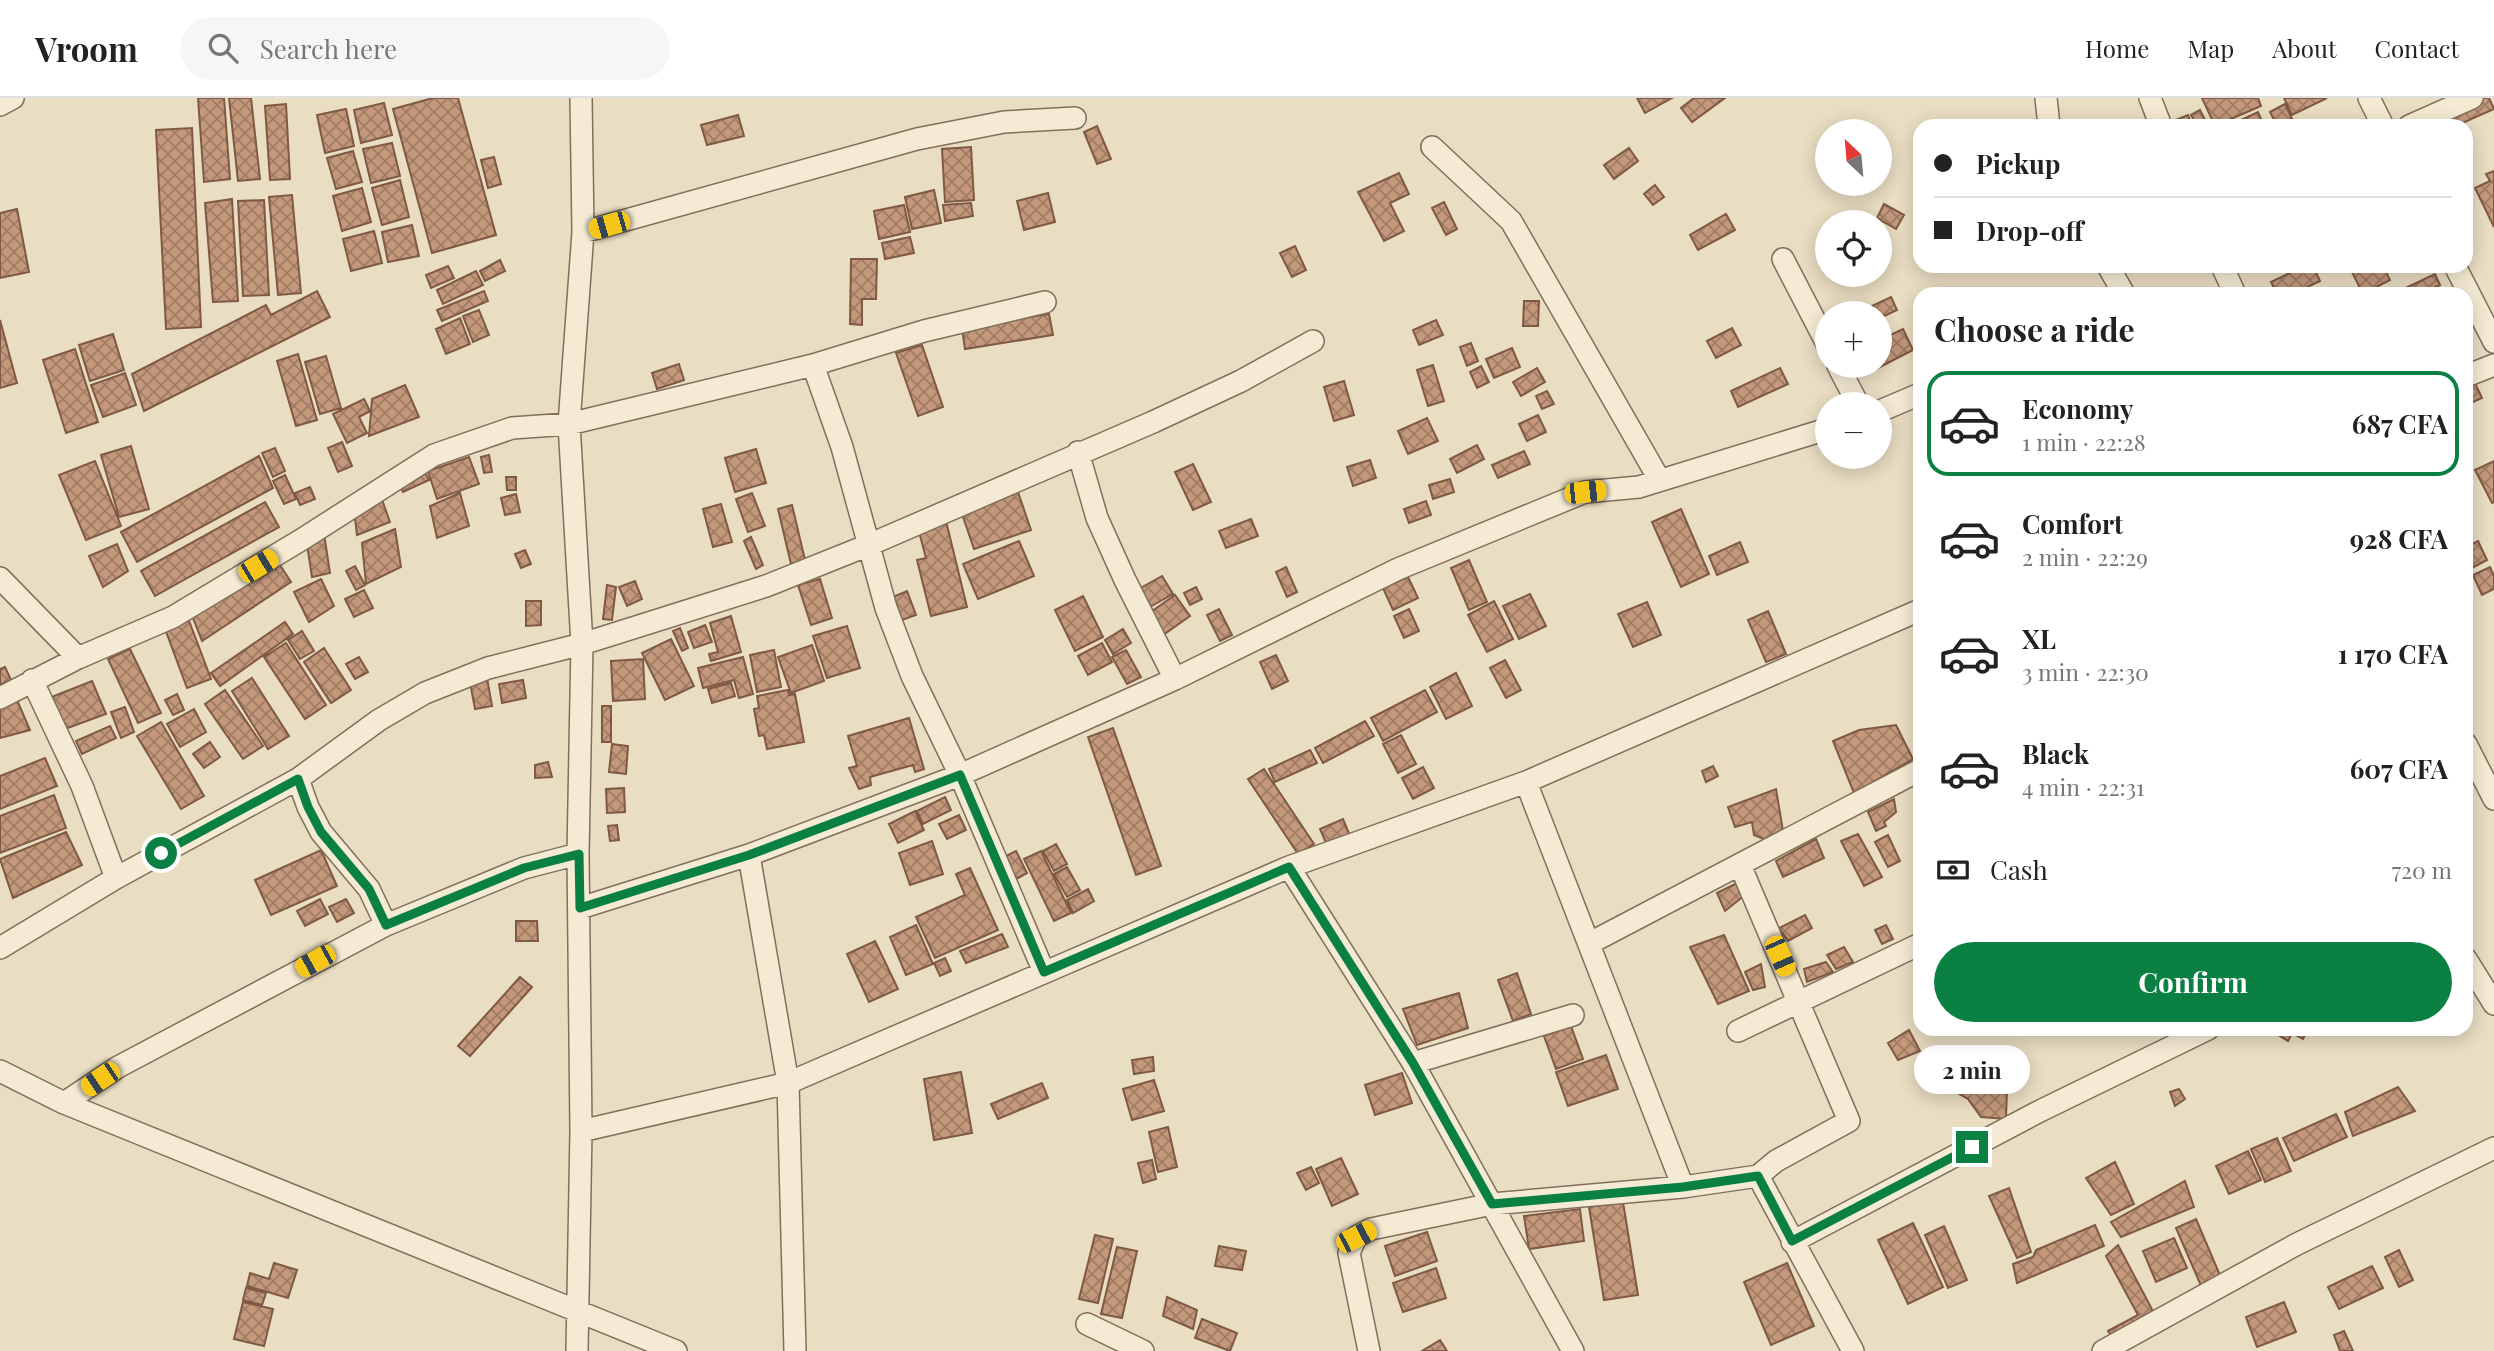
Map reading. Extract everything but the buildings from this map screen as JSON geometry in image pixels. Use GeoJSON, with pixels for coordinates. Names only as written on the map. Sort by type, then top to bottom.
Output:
{"type":"FeatureCollection","features":[{"type":"Feature","properties":{"kind":"street"},"geometry":{"type":"LineString","coordinates":[[0,105],[13,98]]}},
{"type":"Feature","properties":{"kind":"street"},"geometry":{"type":"LineString","coordinates":[[577,1351],[581,1131],[579,854],[582,644],[569,425],[583,232],[581,98]]}},
{"type":"Feature","properties":{"kind":"street"},"geometry":{"type":"LineString","coordinates":[[2046,98],[2048,119]]}},
{"type":"Feature","properties":{"kind":"street"},"geometry":{"type":"LineString","coordinates":[[2150,98],[2158,119]]}},
{"type":"Feature","properties":{"kind":"street"},"geometry":{"type":"LineString","coordinates":[[2369,98],[2379,119]]}},
{"type":"Feature","properties":{"kind":"street"},"geometry":{"type":"LineString","coordinates":[[2425,119],[2472,98]]}},
{"type":"Feature","properties":{"kind":"street"},"geometry":{"type":"LineString","coordinates":[[583,232],[917,139],[1004,122],[1075,118]]}},
{"type":"Feature","properties":{"kind":"street"},"geometry":{"type":"LineString","coordinates":[[1432,147],[1511,221],[1660,479]]}},
{"type":"Feature","properties":{"kind":"street"},"geometry":{"type":"LineString","coordinates":[[1783,259],[1815,321]]}},
{"type":"Feature","properties":{"kind":"street"},"geometry":{"type":"LineString","coordinates":[[2473,301],[2494,342]]}},
{"type":"Feature","properties":{"kind":"street"},"geometry":{"type":"LineString","coordinates":[[0,698],[78,658],[173,617],[434,455],[512,428],[569,425],[813,365],[924,331],[1045,302]]}},
{"type":"Feature","properties":{"kind":"street"},"geometry":{"type":"LineString","coordinates":[[0,948],[116,878],[298,779],[379,720],[425,693],[488,668],[582,644],[766,586],[871,544],[1229,387],[1313,341]]}},
{"type":"Feature","properties":{"kind":"street"},"geometry":{"type":"LineString","coordinates":[[813,365],[871,544],[886,608],[912,676],[960,775],[1044,972]]}},
{"type":"Feature","properties":{"kind":"street"},"geometry":{"type":"LineString","coordinates":[[2473,373],[2494,365]]}},
{"type":"Feature","properties":{"kind":"street"},"geometry":{"type":"LineString","coordinates":[[1892,406],[1913,397]]}},
{"type":"Feature","properties":{"kind":"street"},"geometry":{"type":"LineString","coordinates":[[580,908],[749,855],[960,775],[1175,679],[1398,569],[1585,492],[1639,487],[1815,433]]}},
{"type":"Feature","properties":{"kind":"street"},"geometry":{"type":"LineString","coordinates":[[1078,452],[1097,518],[1175,679]]}},
{"type":"Feature","properties":{"kind":"street"},"geometry":{"type":"LineString","coordinates":[[0,578],[78,658]]}},
{"type":"Feature","properties":{"kind":"street"},"geometry":{"type":"LineString","coordinates":[[581,1131],[788,1083],[1289,867],[1526,782],[1913,613]]}},
{"type":"Feature","properties":{"kind":"street"},"geometry":{"type":"LineString","coordinates":[[32,680],[82,786],[116,878]]}},
{"type":"Feature","properties":{"kind":"street"},"geometry":{"type":"LineString","coordinates":[[2473,758],[2494,799]]}},
{"type":"Feature","properties":{"kind":"street"},"geometry":{"type":"LineString","coordinates":[[1590,943],[1913,774]]}},
{"type":"Feature","properties":{"kind":"street"},"geometry":{"type":"LineString","coordinates":[[298,779],[321,832],[369,889],[386,925]]}},
{"type":"Feature","properties":{"kind":"street"},"geometry":{"type":"LineString","coordinates":[[1526,782],[1683,1187]]}},
{"type":"Feature","properties":{"kind":"street"},"geometry":{"type":"LineString","coordinates":[[64,1103],[118,1067],[386,925],[524,868],[579,854]]}},
{"type":"Feature","properties":{"kind":"street"},"geometry":{"type":"LineString","coordinates":[[749,855],[788,1083],[795,1351]]}},
{"type":"Feature","properties":{"kind":"street"},"geometry":{"type":"LineString","coordinates":[[1369,1351],[1349,1253],[1356,1237],[1371,1229],[1492,1204],[1683,1187],[1758,1176],[1776,1161],[1849,1121],[1740,865]]}},
{"type":"Feature","properties":{"kind":"street"},"geometry":{"type":"LineString","coordinates":[[1289,867],[1413,1063],[1573,1351]]}},
{"type":"Feature","properties":{"kind":"street"},"geometry":{"type":"LineString","coordinates":[[1738,1031],[1913,947]]}},
{"type":"Feature","properties":{"kind":"street"},"geometry":{"type":"LineString","coordinates":[[2473,970],[2494,1004]]}},
{"type":"Feature","properties":{"kind":"street"},"geometry":{"type":"LineString","coordinates":[[1413,1063],[1573,1014]]}},
{"type":"Feature","properties":{"kind":"street"},"geometry":{"type":"LineString","coordinates":[[1792,1241],[2040,1111],[2194,1036]]}},
{"type":"Feature","properties":{"kind":"street"},"geometry":{"type":"LineString","coordinates":[[0,1071],[64,1103],[676,1351]]}},
{"type":"Feature","properties":{"kind":"street"},"geometry":{"type":"LineString","coordinates":[[2103,1351],[2297,1244],[2494,1148]]}},
{"type":"Feature","properties":{"kind":"street"},"geometry":{"type":"LineString","coordinates":[[1758,1176],[1853,1351]]}},
{"type":"Feature","properties":{"kind":"street"},"geometry":{"type":"LineString","coordinates":[[1087,1324],[1143,1351]]}},
{"type":"Feature","properties":{"kind":"route"},"geometry":{"type":"LineString","coordinates":[[161,853],[298,779],[321,832],[369,889],[386,925],[524,868],[579,854],[580,908],[749,855],[828,822],[960,775],[1044,972],[1289,867],[1413,1063],[1492,1204],[1683,1187],[1758,1176],[1792,1241],[1972,1147]]}}]}
